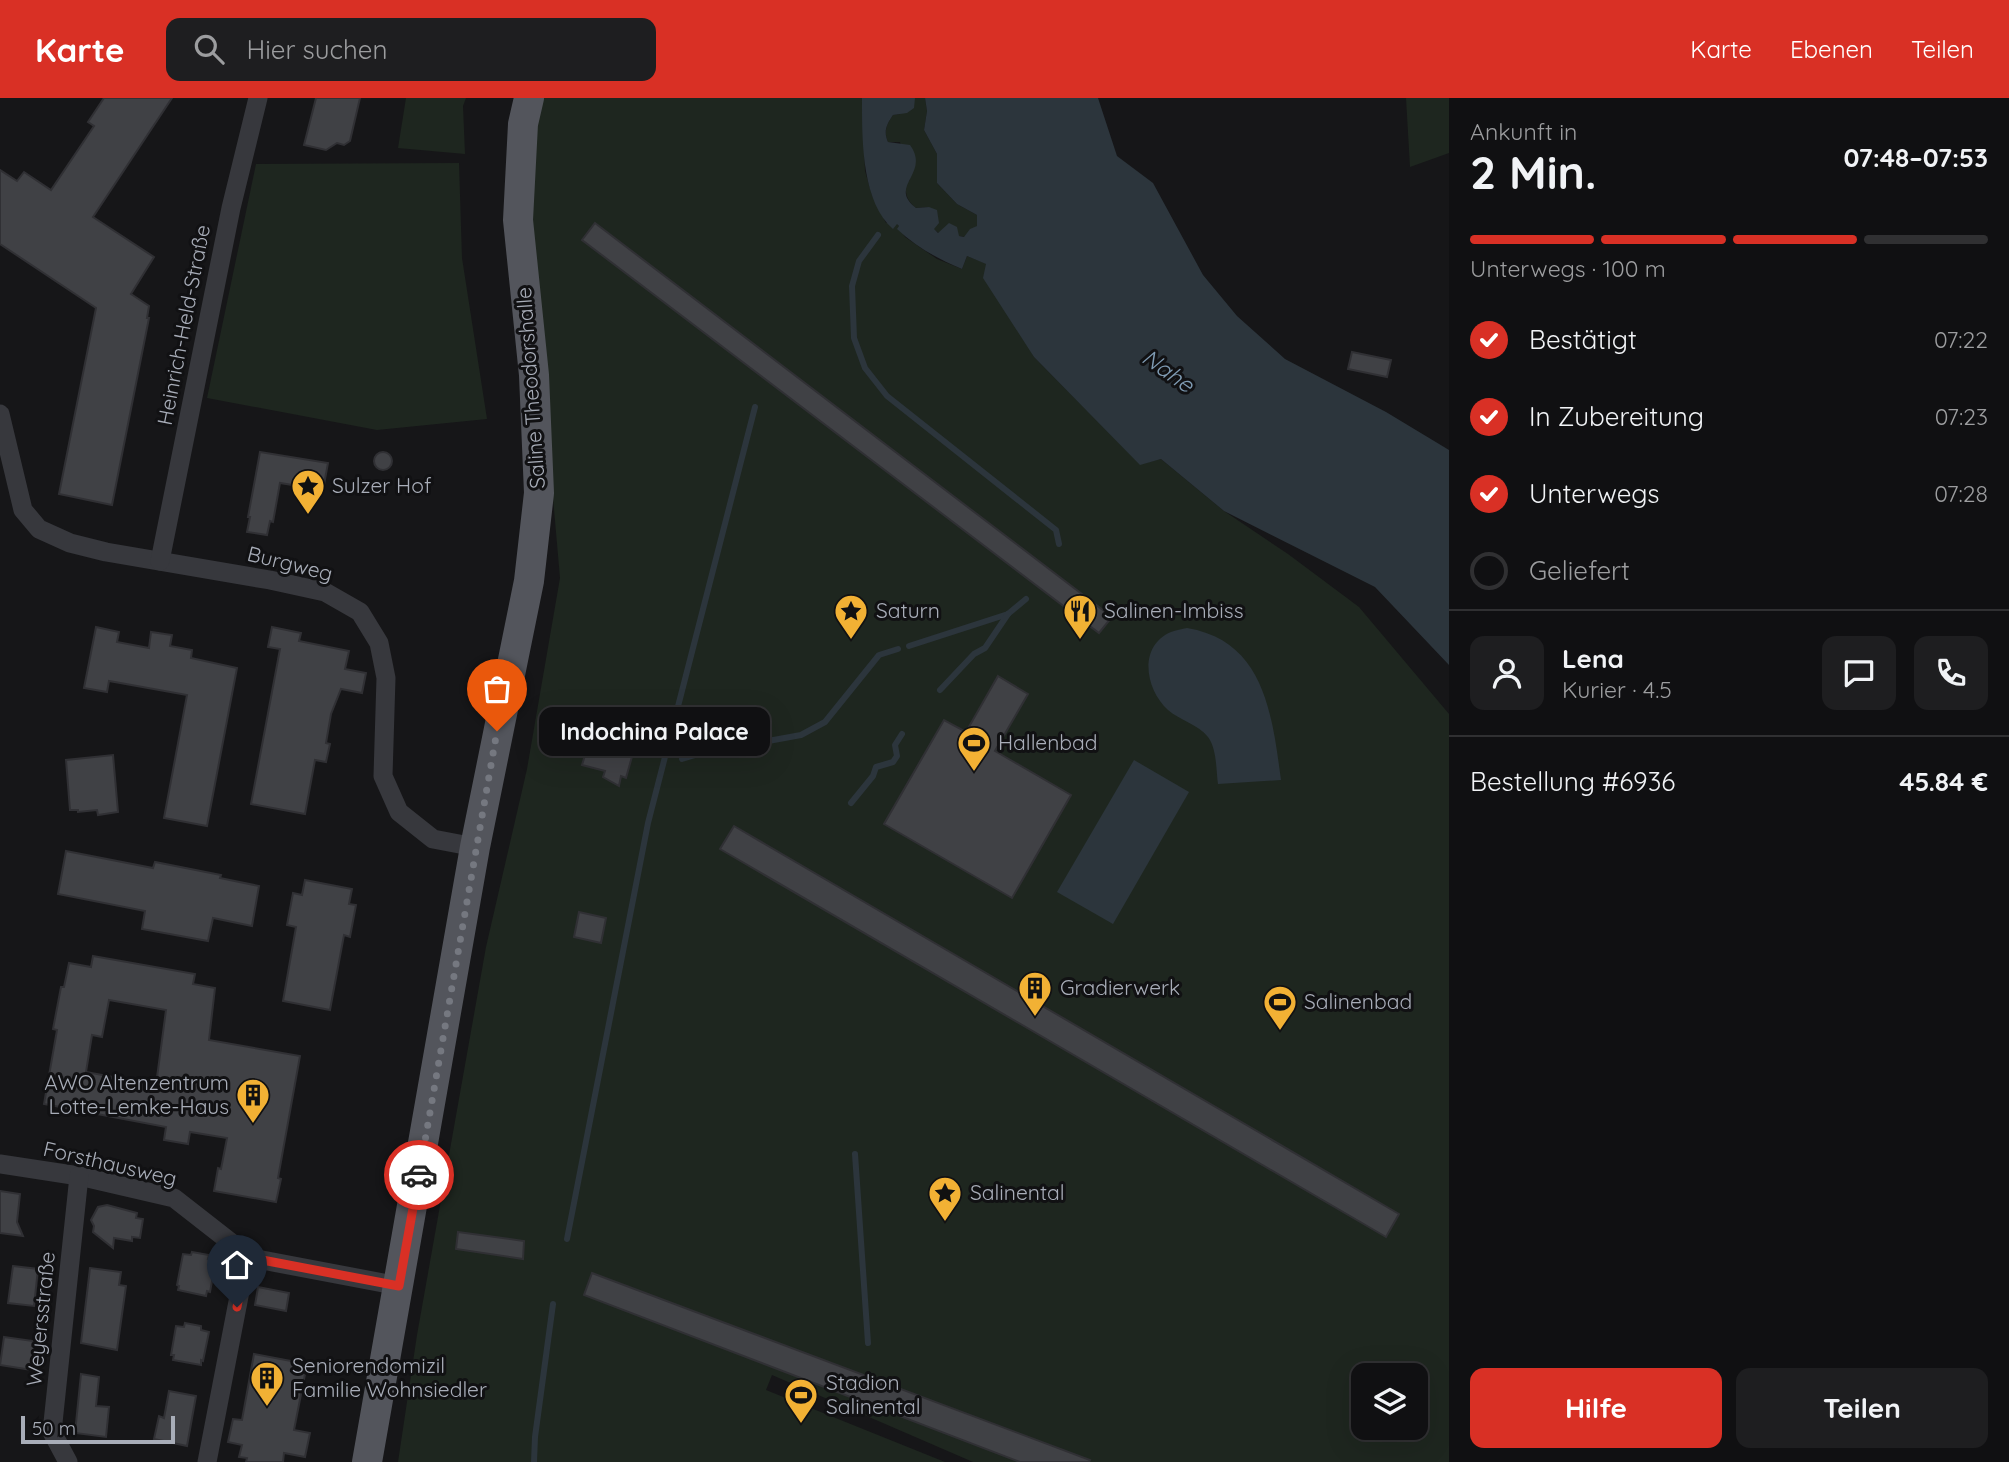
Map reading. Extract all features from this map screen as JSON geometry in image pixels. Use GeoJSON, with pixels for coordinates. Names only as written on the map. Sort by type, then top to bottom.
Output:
{"type":"FeatureCollection","features":[{"type":"Feature","properties":{"kind":"main road","name":"Saline Theodorshalle"},"geometry":{"type":"LineString","coordinates":[[367,1462],[475,847],[529,581],[539,494],[534,375],[518,220],[523,124],[529,98]]}},
{"type":"Feature","properties":{"kind":"street","name":"Heinrich-Held-Straße"},"geometry":{"type":"LineString","coordinates":[[160,561],[231,208],[258,98]]}},
{"type":"Feature","properties":{"kind":"street","name":"Burgweg"},"geometry":{"type":"LineString","coordinates":[[0,414],[23,510],[39,529],[70,543],[325,592],[360,612],[379,643],[386,678],[383,776],[399,812],[433,839],[475,847]]}},
{"type":"Feature","properties":{"kind":"street","name":"Forsthausweg"},"geometry":{"type":"LineString","coordinates":[[0,1164],[79,1176],[174,1198],[247,1255],[257,1259],[399,1286]]}},
{"type":"Feature","properties":{"kind":"street","name":"Weyersstraße"},"geometry":{"type":"LineString","coordinates":[[68,1462],[52,1432],[79,1176]]}},
{"type":"Feature","properties":{"kind":"street"},"geometry":{"type":"LineString","coordinates":[[207,1462],[247,1255]]}},
{"type":"Feature","properties":{"kind":"shaded area"},"geometry":{"type":"Polygon","coordinates":[[[406,98],[466,98],[463,106],[465,154],[398,148],[406,98]]]}},
{"type":"Feature","properties":{"kind":"shaded area"},"geometry":{"type":"Polygon","coordinates":[[[538,98],[862,98],[865,171],[872,195],[886,223],[897,223],[905,237],[937,259],[962,269],[967,256],[987,264],[1034,357],[1140,464],[1161,459],[1224,511],[1359,607],[1449,714],[1449,1462],[973,1462],[772,1375],[766,1390],[945,1462],[398,1462],[417,1335],[486,947],[527,769],[560,578],[529,222],[538,98]]]}},
{"type":"Feature","properties":{"kind":"shaded area"},"geometry":{"type":"Polygon","coordinates":[[[915,98],[925,98],[927,111],[924,130],[937,154],[937,183],[957,204],[977,215],[977,226],[965,237],[939,233],[933,229],[929,207],[916,208],[908,198],[905,185],[910,180],[900,142],[888,142],[886,131],[893,115],[900,114],[915,98]]]}},
{"type":"Feature","properties":{"kind":"shaded area"},"geometry":{"type":"Polygon","coordinates":[[[1406,98],[1449,98],[1449,153],[1410,167],[1406,98]]]}},
{"type":"Feature","properties":{"kind":"shaded area"},"geometry":{"type":"Polygon","coordinates":[[[459,163],[462,258],[487,419],[377,430],[207,398],[256,164],[459,163]]]}},
{"type":"Feature","properties":{"kind":"water","name":"Nahe"},"geometry":{"type":"Polygon","coordinates":[[[862,98],[915,98],[914,108],[907,113],[893,115],[886,131],[888,142],[910,145],[915,155],[916,164],[907,186],[908,200],[916,208],[929,207],[937,210],[939,223],[934,229],[938,233],[949,223],[957,227],[959,236],[964,237],[970,229],[977,226],[977,215],[957,204],[937,183],[937,154],[924,130],[927,111],[925,98],[1098,98],[1117,156],[1153,183],[1203,275],[1237,316],[1285,359],[1386,412],[1449,450],[1449,665],[1375,587],[1224,511],[1161,459],[1140,465],[1034,357],[983,278],[986,264],[967,256],[962,269],[920,247],[897,229],[897,224],[893,229],[882,217],[869,186],[863,149],[862,98]]]}},
{"type":"Feature","properties":{"kind":"water"},"geometry":{"type":"Polygon","coordinates":[[[1187,628],[1213,636],[1233,648],[1249,665],[1260,684],[1268,707],[1281,780],[1218,784],[1215,753],[1208,737],[1168,710],[1160,701],[1150,680],[1149,657],[1160,639],[1171,632],[1187,628]]]}},
{"type":"Feature","properties":{"kind":"water"},"geometry":{"type":"Polygon","coordinates":[[[1134,760],[1189,792],[1113,924],[1057,892],[1134,760]]]}},
{"type":"Feature","properties":{"kind":"building"},"geometry":{"type":"Polygon","coordinates":[[[104,98],[172,98],[93,217],[154,257],[131,294],[149,306],[149,318],[112,505],[59,494],[96,308],[0,244],[0,170],[17,181],[24,172],[51,190],[94,126],[88,122],[104,98]]]}},
{"type":"Feature","properties":{"kind":"building"},"geometry":{"type":"Polygon","coordinates":[[[316,98],[360,98],[350,141],[344,145],[337,143],[326,150],[304,145],[316,98]]]}},
{"type":"Feature","properties":{"kind":"building"},"geometry":{"type":"Polygon","coordinates":[[[595,223],[1112,617],[1099,633],[582,240],[595,223]]]}},
{"type":"Feature","properties":{"kind":"building"},"geometry":{"type":"Polygon","coordinates":[[[1352,352],[1391,360],[1387,377],[1348,369],[1352,352]]]}},
{"type":"Feature","properties":{"kind":"building"},"geometry":{"type":"Polygon","coordinates":[[[260,452],[328,463],[323,490],[280,483],[273,522],[270,521],[267,535],[247,532],[260,452]]]}},
{"type":"Feature","properties":{"kind":"building"},"geometry":{"type":"Polygon","coordinates":[[[379,452],[387,452],[392,461],[390,468],[379,470],[374,465],[374,457],[379,452]]]}},
{"type":"Feature","properties":{"kind":"building"},"geometry":{"type":"Polygon","coordinates":[[[96,627],[119,632],[117,642],[149,648],[151,632],[172,635],[170,646],[192,650],[191,658],[237,668],[207,826],[164,818],[187,695],[109,681],[107,692],[84,688],[96,627]]]}},
{"type":"Feature","properties":{"kind":"building"},"geometry":{"type":"Polygon","coordinates":[[[272,627],[301,633],[299,641],[349,651],[345,669],[366,673],[362,693],[341,689],[331,714],[326,743],[330,744],[326,762],[315,760],[305,814],[251,804],[280,649],[268,647],[272,627]]]}},
{"type":"Feature","properties":{"kind":"building","name":"Hallenbad"},"geometry":{"type":"Polygon","coordinates":[[[998,676],[1028,694],[995,751],[1071,795],[1012,898],[884,824],[944,720],[966,732],[998,676]]]}},
{"type":"Feature","properties":{"kind":"building"},"geometry":{"type":"Polygon","coordinates":[[[598,710],[642,721],[626,778],[621,776],[619,786],[603,777],[605,771],[582,765],[591,735],[586,734],[590,718],[595,719],[598,710]]]}},
{"type":"Feature","properties":{"kind":"building"},"geometry":{"type":"Polygon","coordinates":[[[113,755],[118,812],[98,815],[97,810],[70,810],[66,760],[113,755]]]}},
{"type":"Feature","properties":{"kind":"building","name":"Gradierwerk"},"geometry":{"type":"Polygon","coordinates":[[[734,826],[1399,1214],[1386,1237],[720,849],[734,826]]]}},
{"type":"Feature","properties":{"kind":"building"},"geometry":{"type":"Polygon","coordinates":[[[66,851],[153,868],[155,862],[221,875],[220,878],[259,886],[252,926],[213,918],[208,941],[142,929],[145,911],[58,894],[66,851]]]}},
{"type":"Feature","properties":{"kind":"building"},"geometry":{"type":"Polygon","coordinates":[[[305,880],[352,889],[349,904],[356,905],[350,937],[344,935],[330,1010],[283,1001],[296,927],[287,925],[293,893],[302,895],[305,880]]]}},
{"type":"Feature","properties":{"kind":"building"},"geometry":{"type":"Polygon","coordinates":[[[579,912],[606,918],[601,943],[574,937],[579,912]]]}},
{"type":"Feature","properties":{"kind":"building"},"geometry":{"type":"Polygon","coordinates":[[[93,956],[195,974],[193,984],[215,988],[209,1040],[300,1056],[276,1202],[214,1191],[227,1138],[190,1132],[188,1144],[164,1140],[166,1127],[44,1104],[57,1030],[53,1029],[61,987],[64,987],[69,963],[91,967],[93,956]],[[109,1000],[102,1037],[92,1035],[86,1072],[156,1085],[166,1010],[109,1000]]]}},
{"type":"Feature","properties":{"kind":"building"},"geometry":{"type":"Polygon","coordinates":[[[0,1191],[20,1194],[17,1222],[23,1236],[0,1233],[0,1191]]]}},
{"type":"Feature","properties":{"kind":"building"},"geometry":{"type":"Polygon","coordinates":[[[107,1205],[137,1213],[136,1218],[143,1219],[140,1238],[132,1237],[132,1241],[114,1238],[113,1248],[93,1232],[91,1220],[98,1207],[107,1205]]]}},
{"type":"Feature","properties":{"kind":"building"},"geometry":{"type":"Polygon","coordinates":[[[458,1232],[524,1241],[523,1259],[456,1249],[458,1232]]]}},
{"type":"Feature","properties":{"kind":"building"},"geometry":{"type":"Polygon","coordinates":[[[192,1252],[209,1255],[208,1259],[216,1260],[210,1292],[207,1291],[206,1296],[178,1290],[183,1254],[191,1255],[192,1252]]]}},
{"type":"Feature","properties":{"kind":"building"},"geometry":{"type":"Polygon","coordinates":[[[13,1266],[38,1269],[34,1306],[8,1303],[13,1266]]]}},
{"type":"Feature","properties":{"kind":"building"},"geometry":{"type":"Polygon","coordinates":[[[90,1268],[121,1272],[119,1285],[126,1286],[117,1350],[81,1343],[90,1268]]]}},
{"type":"Feature","properties":{"kind":"building"},"geometry":{"type":"Polygon","coordinates":[[[592,1273],[1090,1460],[1020,1462],[584,1295],[592,1273]]]}},
{"type":"Feature","properties":{"kind":"building"},"geometry":{"type":"Polygon","coordinates":[[[258,1287],[289,1293],[286,1311],[255,1305],[258,1287]]]}},
{"type":"Feature","properties":{"kind":"building"},"geometry":{"type":"Polygon","coordinates":[[[185,1323],[201,1326],[201,1330],[209,1332],[201,1365],[173,1360],[174,1355],[171,1355],[176,1326],[184,1327],[185,1323]]]}},
{"type":"Feature","properties":{"kind":"building"},"geometry":{"type":"Polygon","coordinates":[[[4,1337],[33,1341],[32,1346],[35,1346],[32,1370],[0,1365],[4,1337]]]}},
{"type":"Feature","properties":{"kind":"building","name":"Seniorendomizil Familie Wohnsiedler"},"geometry":{"type":"Polygon","coordinates":[[[254,1354],[307,1364],[294,1430],[310,1433],[305,1457],[284,1453],[283,1462],[246,1462],[247,1458],[239,1457],[242,1445],[228,1442],[233,1419],[242,1420],[254,1354]]]}},
{"type":"Feature","properties":{"kind":"building"},"geometry":{"type":"Polygon","coordinates":[[[81,1374],[99,1377],[96,1406],[109,1407],[106,1437],[75,1433],[81,1374]]]}},
{"type":"Feature","properties":{"kind":"building"},"geometry":{"type":"Polygon","coordinates":[[[169,1391],[196,1396],[187,1446],[154,1439],[159,1416],[164,1418],[169,1391]]]}},
{"type":"Feature","properties":{"kind":"waterway"},"geometry":{"type":"LineString","coordinates":[[878,235],[859,261],[852,286],[854,338],[865,368],[887,396],[1056,530],[1059,544]]}},
{"type":"Feature","properties":{"kind":"waterway"},"geometry":{"type":"LineString","coordinates":[[567,1239],[648,823],[755,407]]}},
{"type":"Feature","properties":{"kind":"waterway"},"geometry":{"type":"LineString","coordinates":[[909,646],[1008,614],[1026,599]]}},
{"type":"Feature","properties":{"kind":"waterway"},"geometry":{"type":"LineString","coordinates":[[940,690],[974,654],[985,648],[1008,614]]}},
{"type":"Feature","properties":{"kind":"waterway"},"geometry":{"type":"LineString","coordinates":[[682,759],[801,735],[825,722],[879,655],[898,649]]}},
{"type":"Feature","properties":{"kind":"waterway"},"geometry":{"type":"LineString","coordinates":[[851,803],[873,776],[876,767],[893,762],[897,756],[895,745],[902,734]]}},
{"type":"Feature","properties":{"kind":"waterway"},"geometry":{"type":"LineString","coordinates":[[855,1154],[868,1343]]}},
{"type":"Feature","properties":{"kind":"waterway"},"geometry":{"type":"LineString","coordinates":[[534,1462],[553,1304]]}},
{"type":"Feature","properties":{"kind":"way so far"},"geometry":{"type":"LineString","coordinates":[[419,1175],[497,731]]}},
{"type":"Feature","properties":{"kind":"place","name":"Sulzer Hof"},"geometry":{"type":"Point","coordinates":[308,516]}},
{"type":"Feature","properties":{"kind":"place","name":"Saturn"},"geometry":{"type":"Point","coordinates":[851,641]}},
{"type":"Feature","properties":{"kind":"place","name":"Salinen-Imbiss"},"geometry":{"type":"Point","coordinates":[1080,641]}},
{"type":"Feature","properties":{"kind":"place","name":"Indochina Palace"},"geometry":{"type":"Point","coordinates":[497,731]}},
{"type":"Feature","properties":{"kind":"place","name":"Hallenbad"},"geometry":{"type":"Point","coordinates":[974,773]}},
{"type":"Feature","properties":{"kind":"place","name":"Gradierwerk"},"geometry":{"type":"Point","coordinates":[1035,1018]}},
{"type":"Feature","properties":{"kind":"place","name":"Salinenbad"},"geometry":{"type":"Point","coordinates":[1280,1032]}},
{"type":"Feature","properties":{"kind":"place","name":"AWO Altenzentrum Lotte-Lemke-Haus"},"geometry":{"type":"Point","coordinates":[253,1125]}},
{"type":"Feature","properties":{"kind":"place","name":"Salinental"},"geometry":{"type":"Point","coordinates":[945,1223]}},
{"type":"Feature","properties":{"kind":"place","name":"Seniorendomizil Familie Wohnsiedler"},"geometry":{"type":"Point","coordinates":[267,1408]}},
{"type":"Feature","properties":{"kind":"place","name":"Stadion Salinental"},"geometry":{"type":"Point","coordinates":[801,1425]}},
{"type":"Feature","properties":{"kind":"route"},"geometry":{"type":"LineString","coordinates":[[237,1307],[247,1255],[399,1286],[419,1175]]}}]}
